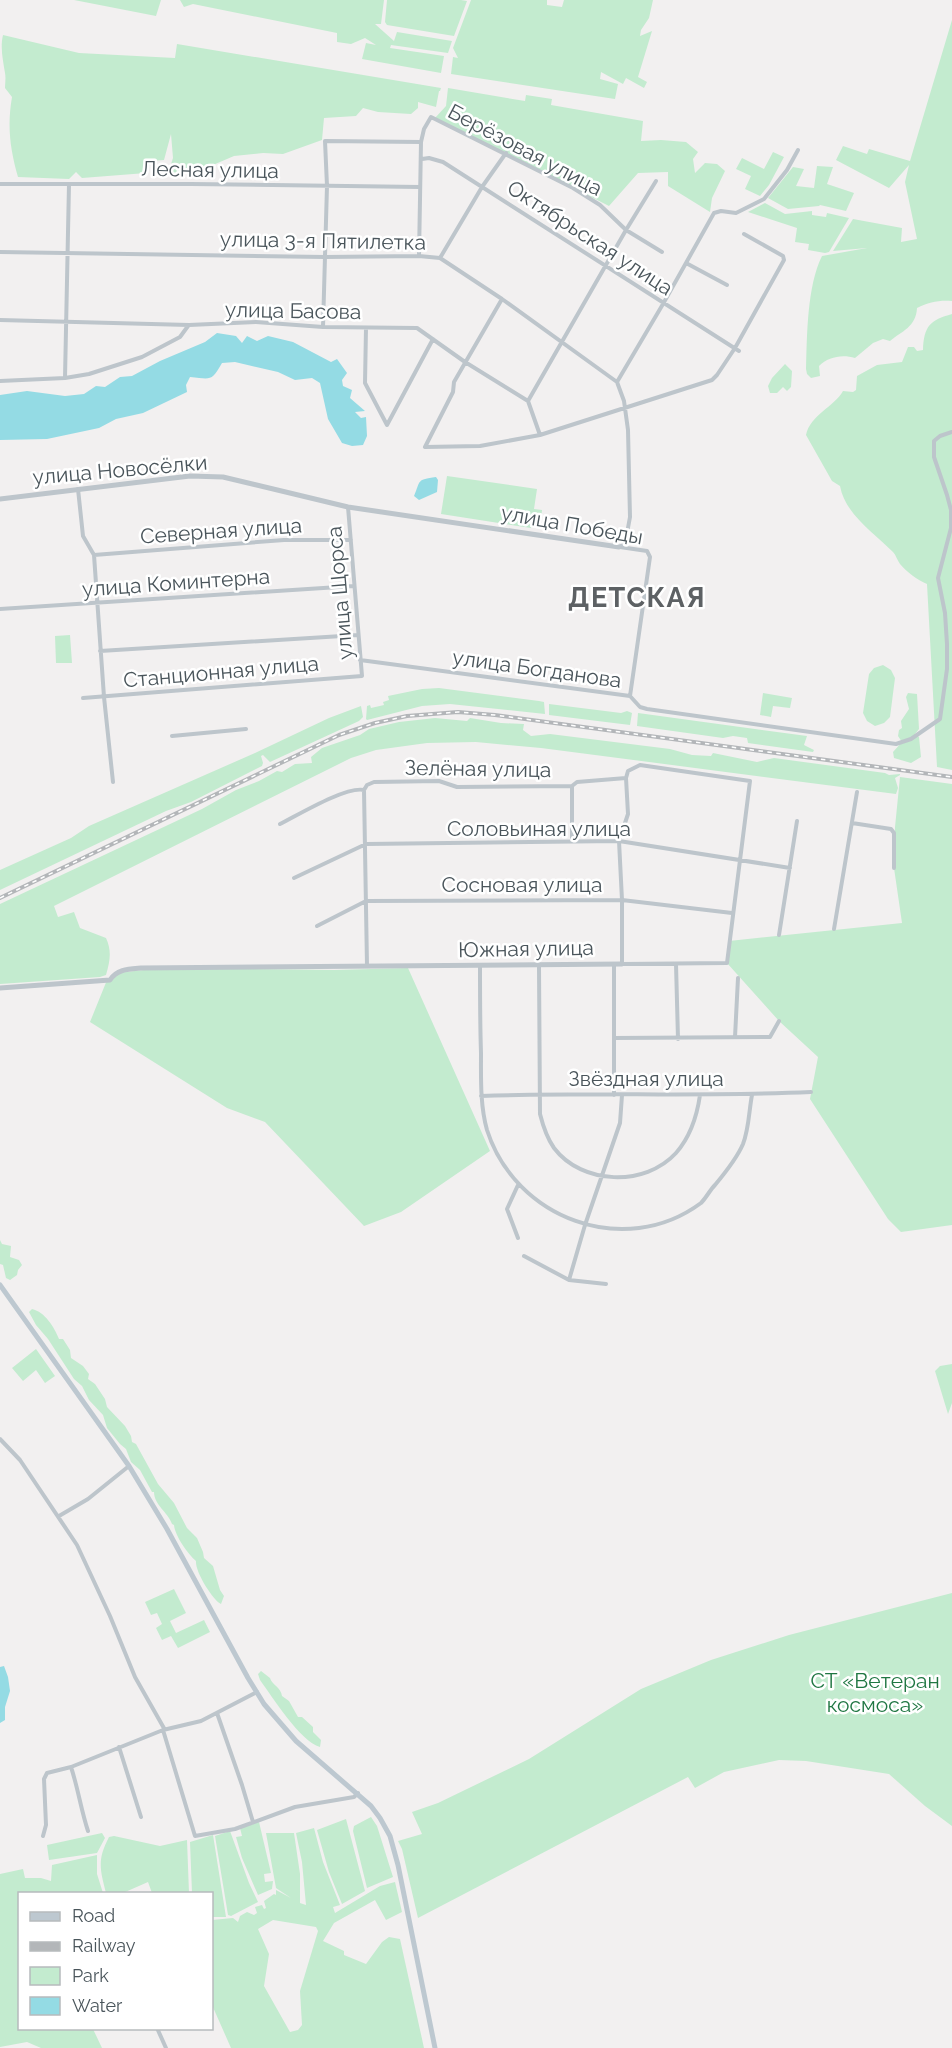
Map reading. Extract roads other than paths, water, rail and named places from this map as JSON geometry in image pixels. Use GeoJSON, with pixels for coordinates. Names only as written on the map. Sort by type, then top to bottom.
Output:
{"type":"FeatureCollection","features":[{"type":"Feature","properties":{"kind":"main road"},"geometry":{"type":"LineString","coordinates":[[0,1285],[2,1292],[129,1466],[192,1573],[256,1692],[274,1718],[296,1741],[358,1793],[378,1813],[393,1845],[435,2048]]}},
{"type":"Feature","properties":{"kind":"street","name":"Берёзовая улица"},"geometry":{"type":"LineString","coordinates":[[421,142],[424,129],[431,117],[506,153],[600,205],[626,230],[662,252]]}},
{"type":"Feature","properties":{"kind":"street"},"geometry":{"type":"LineString","coordinates":[[323,327],[327,186],[325,141],[421,142],[419,256]]}},
{"type":"Feature","properties":{"kind":"street"},"geometry":{"type":"LineString","coordinates":[[619,546],[625,544],[630,517],[626,408],[617,382],[716,210],[736,213],[764,199],[787,170],[798,150]]}},
{"type":"Feature","properties":{"kind":"street"},"geometry":{"type":"LineString","coordinates":[[440,258],[482,187],[506,153]]}},
{"type":"Feature","properties":{"kind":"street","name":"Октябрьская улица"},"geometry":{"type":"LineString","coordinates":[[422,159],[429,158],[443,162],[737,349]]}},
{"type":"Feature","properties":{"kind":"street"},"geometry":{"type":"LineString","coordinates":[[540,435],[528,401],[656,181]]}},
{"type":"Feature","properties":{"kind":"street","name":"Лесная улица"},"geometry":{"type":"LineString","coordinates":[[0,184],[420,188]]}},
{"type":"Feature","properties":{"kind":"street"},"geometry":{"type":"LineString","coordinates":[[65,378],[69,184]]}},
{"type":"Feature","properties":{"kind":"street"},"geometry":{"type":"LineString","coordinates":[[502,299],[454,382],[453,392],[425,447],[480,446],[540,435],[712,380],[737,349],[784,260],[783,256],[744,234]]}},
{"type":"Feature","properties":{"kind":"street","name":"улица 3-я Пятилетка"},"geometry":{"type":"LineString","coordinates":[[0,252],[440,258],[502,299],[617,382]]}},
{"type":"Feature","properties":{"kind":"street"},"geometry":{"type":"LineString","coordinates":[[686,263],[727,285]]}},
{"type":"Feature","properties":{"kind":"street","name":"улица Басова"},"geometry":{"type":"LineString","coordinates":[[0,320],[189,325],[256,322],[323,327],[417,328],[465,362],[528,401]]}},
{"type":"Feature","properties":{"kind":"street"},"geometry":{"type":"LineString","coordinates":[[0,381],[65,378],[89,374],[142,357],[180,337],[189,325]]}},
{"type":"Feature","properties":{"kind":"street"},"geometry":{"type":"LineString","coordinates":[[366,328],[365,383],[387,425],[433,339]]}},
{"type":"Feature","properties":{"kind":"street","name":"улица Богданова"},"geometry":{"type":"LineString","coordinates":[[360,660],[630,696],[640,707],[647,710],[884,743],[905,742],[940,719],[947,659],[945,613],[938,578],[951,528],[951,510],[933,449],[934,441],[952,432]]}},
{"type":"Feature","properties":{"kind":"street","name":"улица Новосёлки"},"geometry":{"type":"LineString","coordinates":[[0,499],[202,476],[223,477],[348,507]]}},
{"type":"Feature","properties":{"kind":"street"},"geometry":{"type":"LineString","coordinates":[[78,489],[82,536],[94,555],[100,651],[113,782]]}},
{"type":"Feature","properties":{"kind":"street","name":"улица Победы"},"geometry":{"type":"LineString","coordinates":[[348,507],[647,551],[650,557],[630,696]]}},
{"type":"Feature","properties":{"kind":"street","name":"улица Щорса"},"geometry":{"type":"LineString","coordinates":[[348,507],[362,676]]}},
{"type":"Feature","properties":{"kind":"street","name":"Северная улица"},"geometry":{"type":"LineString","coordinates":[[94,555],[284,540],[351,540]]}},
{"type":"Feature","properties":{"kind":"street","name":"улица Коминтерна"},"geometry":{"type":"LineString","coordinates":[[0,609],[354,586]]}},
{"type":"Feature","properties":{"kind":"street"},"geometry":{"type":"LineString","coordinates":[[100,651],[358,635]]}},
{"type":"Feature","properties":{"kind":"street","name":"Станционная улица"},"geometry":{"type":"LineString","coordinates":[[83,698],[362,676]]}},
{"type":"Feature","properties":{"kind":"street"},"geometry":{"type":"LineString","coordinates":[[172,736],[246,729]]}},
{"type":"Feature","properties":{"kind":"street","name":"Зелёная улица"},"geometry":{"type":"LineString","coordinates":[[280,824],[344,793],[355,789],[364,790],[367,785],[374,782],[439,781],[457,787],[572,786],[577,782],[626,778],[628,771],[640,765],[750,781],[740,859]]}},
{"type":"Feature","properties":{"kind":"street"},"geometry":{"type":"LineString","coordinates":[[622,964],[619,842],[628,814],[626,778]]}},
{"type":"Feature","properties":{"kind":"street"},"geometry":{"type":"LineString","coordinates":[[572,786],[572,842]]}},
{"type":"Feature","properties":{"kind":"street"},"geometry":{"type":"LineString","coordinates":[[364,790],[367,966]]}},
{"type":"Feature","properties":{"kind":"street"},"geometry":{"type":"LineString","coordinates":[[834,929],[857,792]]}},
{"type":"Feature","properties":{"kind":"street"},"geometry":{"type":"LineString","coordinates":[[779,935],[797,821]]}},
{"type":"Feature","properties":{"kind":"street"},"geometry":{"type":"LineString","coordinates":[[852,823],[891,829],[894,834],[894,868]]}},
{"type":"Feature","properties":{"kind":"street","name":"Соловьиная улица"},"geometry":{"type":"LineString","coordinates":[[294,879],[366,844],[619,842],[790,868]]}},
{"type":"Feature","properties":{"kind":"street"},"geometry":{"type":"LineString","coordinates":[[733,913],[740,859]]}},
{"type":"Feature","properties":{"kind":"street","name":"Сосновая улица"},"geometry":{"type":"LineString","coordinates":[[317,926],[366,901],[622,900],[733,913]]}},
{"type":"Feature","properties":{"kind":"street","name":"Южная улица"},"geometry":{"type":"LineString","coordinates":[[0,988],[110,980],[122,970],[141,968],[539,967],[726,963],[733,913]]}},
{"type":"Feature","properties":{"kind":"street"},"geometry":{"type":"LineString","coordinates":[[676,964],[678,1039]]}},
{"type":"Feature","properties":{"kind":"street"},"geometry":{"type":"LineString","coordinates":[[614,965],[614,1095]]}},
{"type":"Feature","properties":{"kind":"street"},"geometry":{"type":"LineString","coordinates":[[480,967],[481,1096],[487,1130],[518,1185],[557,1214],[585,1225],[606,1229],[635,1228],[661,1223],[702,1202],[727,1170],[743,1144],[752,1095]]}},
{"type":"Feature","properties":{"kind":"street"},"geometry":{"type":"LineString","coordinates":[[539,967],[540,1114],[544,1129],[554,1147],[566,1160],[583,1170],[602,1176],[622,1178],[645,1173],[663,1164],[676,1153],[689,1135],[698,1111],[700,1095]]}},
{"type":"Feature","properties":{"kind":"street"},"geometry":{"type":"LineString","coordinates":[[735,1037],[738,978]]}},
{"type":"Feature","properties":{"kind":"street"},"geometry":{"type":"LineString","coordinates":[[614,1038],[678,1039],[770,1036],[779,1021]]}},
{"type":"Feature","properties":{"kind":"street","name":"Звёздная улица"},"geometry":{"type":"LineString","coordinates":[[481,1096],[752,1095],[811,1092]]}},
{"type":"Feature","properties":{"kind":"street"},"geometry":{"type":"LineString","coordinates":[[569,1280],[620,1123],[622,1095]]}},
{"type":"Feature","properties":{"kind":"street"},"geometry":{"type":"LineString","coordinates":[[518,1185],[507,1209],[518,1238]]}},
{"type":"Feature","properties":{"kind":"street"},"geometry":{"type":"LineString","coordinates":[[524,1256],[569,1280],[606,1284]]}},
{"type":"Feature","properties":{"kind":"street"},"geometry":{"type":"LineString","coordinates":[[0,1439],[20,1460],[59,1516],[82,1556],[135,1677],[164,1730],[195,1836],[235,1828],[295,1807],[354,1797],[358,1793]]}},
{"type":"Feature","properties":{"kind":"street"},"geometry":{"type":"LineString","coordinates":[[59,1516],[88,1499],[129,1466]]}},
{"type":"Feature","properties":{"kind":"street"},"geometry":{"type":"LineString","coordinates":[[43,1836],[46,1825],[44,1776],[47,1773],[71,1767],[164,1730],[201,1721],[256,1692]]}},
{"type":"Feature","properties":{"kind":"street"},"geometry":{"type":"LineString","coordinates":[[217,1713],[253,1822]]}},
{"type":"Feature","properties":{"kind":"street"},"geometry":{"type":"LineString","coordinates":[[119,1748],[141,1817]]}},
{"type":"Feature","properties":{"kind":"street"},"geometry":{"type":"LineString","coordinates":[[71,1767],[81,1798],[82,1812],[88,1832]]}},
{"type":"Feature","properties":{"kind":"street"},"geometry":{"type":"LineString","coordinates":[[158,2030],[166,2048]]}},
{"type":"Feature","properties":{"kind":"water"},"geometry":{"type":"Polygon","coordinates":[[[217,333],[236,336],[242,343],[247,336],[257,341],[268,336],[293,342],[331,362],[337,359],[347,373],[342,380],[343,386],[352,390],[350,398],[365,411],[355,412],[361,418],[366,417],[367,436],[363,445],[352,446],[342,443],[328,419],[320,383],[312,378],[295,380],[278,372],[235,362],[222,363],[210,378],[190,377],[186,385],[187,392],[143,413],[116,419],[99,428],[47,439],[0,440],[0,395],[27,391],[65,396],[84,394],[96,386],[105,387],[120,377],[132,376],[205,342],[217,333]]]}},
{"type":"Feature","properties":{"kind":"water"},"geometry":{"type":"Polygon","coordinates":[[[436,477],[437,492],[419,500],[414,496],[420,482],[436,477]]]}},
{"type":"Feature","properties":{"kind":"water"},"geometry":{"type":"Polygon","coordinates":[[[4,1666],[10,1691],[5,1707],[5,1720],[0,1723],[0,1667],[4,1666]]]}},
{"type":"Feature","properties":{"kind":"railway"},"geometry":{"type":"LineString","coordinates":[[0,898],[339,735],[375,723],[407,716],[458,712],[495,715],[952,777]]}},
{"type":"Feature","properties":{"kind":"district","name":"ДЕТСКАЯ"},"geometry":{"type":"Point","coordinates":[637,598]}},
{"type":"Feature","properties":{"kind":"park label","name":"СТ «Ветеран космоса»"},"geometry":{"type":"Point","coordinates":[875,1693]}}]}
